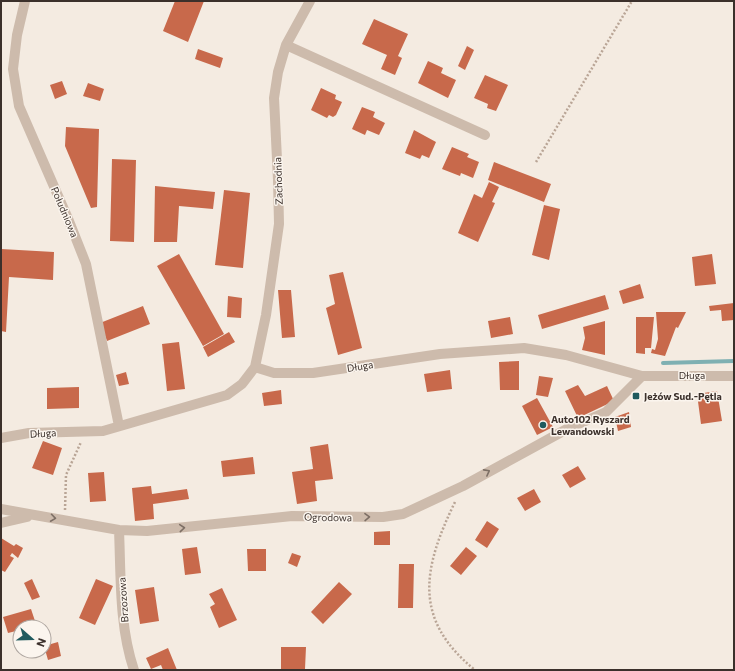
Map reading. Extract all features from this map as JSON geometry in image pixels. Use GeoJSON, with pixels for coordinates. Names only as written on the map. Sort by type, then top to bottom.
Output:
{"type":"FeatureCollection","features":[{"type":"Feature","properties":{"kind":"street","name":"Południowa"},"geometry":{"type":"LineString","coordinates":[[25,1],[17,35],[13,69],[19,106],[86,264],[119,426]]}},
{"type":"Feature","properties":{"kind":"street","name":"Zachodnia"},"geometry":{"type":"LineString","coordinates":[[255,367],[266,315],[278,224],[278,180],[274,98],[278,72],[286,45],[310,1]]}},
{"type":"Feature","properties":{"kind":"street"},"geometry":{"type":"LineString","coordinates":[[286,45],[484,135]]}},
{"type":"Feature","properties":{"kind":"street","name":"Długa"},"geometry":{"type":"LineString","coordinates":[[1,438],[29,433],[103,431],[227,395],[242,384],[255,367],[274,373],[313,373],[440,354],[524,348],[566,355],[642,376],[734,376]]}},
{"type":"Feature","properties":{"kind":"street","name":"Ogrodowa"},"geometry":{"type":"LineString","coordinates":[[1,509],[33,516],[119,530],[147,531],[292,516],[383,517],[403,514],[462,486],[567,429],[606,412],[642,376]]}},
{"type":"Feature","properties":{"kind":"street"},"geometry":{"type":"LineString","coordinates":[[1,523],[33,516]]}},
{"type":"Feature","properties":{"kind":"street","name":"Brzozowa"},"geometry":{"type":"LineString","coordinates":[[119,530],[127,650],[134,670]]}},
{"type":"Feature","properties":{"kind":"path"},"geometry":{"type":"LineString","coordinates":[[536,162],[632,1]]}},
{"type":"Feature","properties":{"kind":"path"},"geometry":{"type":"LineString","coordinates":[[65,506],[66,475],[86,431]]}},
{"type":"Feature","properties":{"kind":"path"},"geometry":{"type":"LineString","coordinates":[[462,486],[434,552],[428,587],[429,599],[442,636],[458,656],[475,670]]}},
{"type":"Feature","properties":{"kind":"building"},"geometry":{"type":"Polygon","coordinates":[[[175,1],[204,1],[188,42],[163,31],[175,1]]]}},
{"type":"Feature","properties":{"kind":"building"},"geometry":{"type":"Polygon","coordinates":[[[374,19],[408,34],[398,56],[402,58],[395,75],[381,69],[387,55],[362,44],[374,19]]]}},
{"type":"Feature","properties":{"kind":"building"},"geometry":{"type":"Polygon","coordinates":[[[467,46],[474,50],[465,70],[458,66],[467,46]]]}},
{"type":"Feature","properties":{"kind":"building"},"geometry":{"type":"Polygon","coordinates":[[[198,49],[223,58],[220,68],[195,59],[198,49]]]}},
{"type":"Feature","properties":{"kind":"building"},"geometry":{"type":"Polygon","coordinates":[[[428,61],[443,68],[441,73],[456,80],[448,98],[418,83],[428,61]]]}},
{"type":"Feature","properties":{"kind":"building"},"geometry":{"type":"Polygon","coordinates":[[[485,75],[508,85],[496,111],[487,108],[488,104],[474,98],[485,75]]]}},
{"type":"Feature","properties":{"kind":"building"},"geometry":{"type":"Polygon","coordinates":[[[62,81],[67,94],[55,99],[50,85],[62,81]]]}},
{"type":"Feature","properties":{"kind":"building"},"geometry":{"type":"Polygon","coordinates":[[[88,83],[104,89],[100,101],[83,96],[88,83]]]}},
{"type":"Feature","properties":{"kind":"building"},"geometry":{"type":"Polygon","coordinates":[[[321,88],[336,95],[335,99],[342,102],[336,115],[333,117],[329,115],[327,118],[311,110],[321,88]]]}},
{"type":"Feature","properties":{"kind":"building"},"geometry":{"type":"Polygon","coordinates":[[[362,107],[375,112],[373,117],[385,123],[379,135],[367,130],[365,135],[352,129],[362,107]]]}},
{"type":"Feature","properties":{"kind":"building"},"geometry":{"type":"Polygon","coordinates":[[[66,127],[99,129],[97,207],[91,208],[65,146],[66,127]]]}},
{"type":"Feature","properties":{"kind":"building"},"geometry":{"type":"Polygon","coordinates":[[[414,130],[436,142],[429,158],[422,155],[420,159],[405,153],[414,130]]]}},
{"type":"Feature","properties":{"kind":"building"},"geometry":{"type":"Polygon","coordinates":[[[452,147],[469,154],[467,157],[479,162],[473,178],[461,173],[460,176],[442,169],[452,147]]]}},
{"type":"Feature","properties":{"kind":"building"},"geometry":{"type":"Polygon","coordinates":[[[112,159],[136,160],[134,242],[110,241],[112,159]]]}},
{"type":"Feature","properties":{"kind":"building"},"geometry":{"type":"Polygon","coordinates":[[[494,162],[551,184],[544,202],[488,180],[494,162]]]}},
{"type":"Feature","properties":{"kind":"building"},"geometry":{"type":"Polygon","coordinates":[[[489,182],[499,187],[492,202],[495,203],[478,242],[458,233],[474,194],[482,198],[489,182]]]}},
{"type":"Feature","properties":{"kind":"building"},"geometry":{"type":"Polygon","coordinates":[[[155,186],[215,192],[213,209],[179,206],[177,242],[154,242],[155,186]]]}},
{"type":"Feature","properties":{"kind":"building"},"geometry":{"type":"Polygon","coordinates":[[[224,190],[250,193],[243,268],[215,265],[224,190]]]}},
{"type":"Feature","properties":{"kind":"building"},"geometry":{"type":"Polygon","coordinates":[[[544,205],[560,209],[549,260],[532,255],[544,205]]]}},
{"type":"Feature","properties":{"kind":"building"},"geometry":{"type":"Polygon","coordinates":[[[1,249],[54,252],[53,280],[9,277],[6,332],[1,331],[1,249]]]}},
{"type":"Feature","properties":{"kind":"building"},"geometry":{"type":"Polygon","coordinates":[[[179,254],[224,334],[203,346],[157,266],[179,254]]]}},
{"type":"Feature","properties":{"kind":"building"},"geometry":{"type":"Polygon","coordinates":[[[712,254],[716,284],[695,286],[692,257],[712,254]]]}},
{"type":"Feature","properties":{"kind":"building"},"geometry":{"type":"Polygon","coordinates":[[[343,272],[362,348],[338,355],[326,308],[335,304],[329,275],[343,272]]]}},
{"type":"Feature","properties":{"kind":"building"},"geometry":{"type":"Polygon","coordinates":[[[640,284],[644,298],[623,304],[619,291],[640,284]]]}},
{"type":"Feature","properties":{"kind":"building"},"geometry":{"type":"Polygon","coordinates":[[[278,290],[291,290],[295,337],[282,338],[278,290]]]}},
{"type":"Feature","properties":{"kind":"building"},"geometry":{"type":"Polygon","coordinates":[[[605,295],[609,309],[542,329],[538,315],[605,295]]]}},
{"type":"Feature","properties":{"kind":"building"},"geometry":{"type":"Polygon","coordinates":[[[228,296],[242,298],[241,318],[227,317],[228,296]]]}},
{"type":"Feature","properties":{"kind":"building"},"geometry":{"type":"Polygon","coordinates":[[[734,303],[734,320],[722,321],[721,310],[710,311],[709,306],[734,303]]]}},
{"type":"Feature","properties":{"kind":"building"},"geometry":{"type":"Polygon","coordinates":[[[143,306],[150,324],[107,341],[100,323],[143,306]]]}},
{"type":"Feature","properties":{"kind":"building"},"geometry":{"type":"Polygon","coordinates":[[[656,312],[686,312],[678,328],[676,327],[665,356],[651,353],[652,349],[655,350],[658,339],[656,312]]]}},
{"type":"Feature","properties":{"kind":"building"},"geometry":{"type":"Polygon","coordinates":[[[510,317],[513,334],[491,338],[488,321],[510,317]]]}},
{"type":"Feature","properties":{"kind":"building"},"geometry":{"type":"Polygon","coordinates":[[[636,317],[654,317],[651,348],[645,348],[645,354],[636,353],[636,317]]]}},
{"type":"Feature","properties":{"kind":"building"},"geometry":{"type":"Polygon","coordinates":[[[605,321],[605,355],[582,350],[585,338],[583,327],[605,321]]]}},
{"type":"Feature","properties":{"kind":"building"},"geometry":{"type":"Polygon","coordinates":[[[229,332],[235,342],[208,357],[203,347],[229,332]]]}},
{"type":"Feature","properties":{"kind":"building"},"geometry":{"type":"Polygon","coordinates":[[[179,342],[185,389],[167,391],[162,344],[179,342]]]}},
{"type":"Feature","properties":{"kind":"building"},"geometry":{"type":"Polygon","coordinates":[[[519,361],[519,390],[500,390],[499,362],[519,361]]]}},
{"type":"Feature","properties":{"kind":"building"},"geometry":{"type":"Polygon","coordinates":[[[450,370],[452,389],[427,392],[424,374],[450,370]]]}},
{"type":"Feature","properties":{"kind":"building"},"geometry":{"type":"Polygon","coordinates":[[[126,372],[129,384],[119,386],[116,375],[126,372]]]}},
{"type":"Feature","properties":{"kind":"building"},"geometry":{"type":"Polygon","coordinates":[[[539,376],[553,378],[548,397],[536,395],[539,376]]]}},
{"type":"Feature","properties":{"kind":"building"},"geometry":{"type":"Polygon","coordinates":[[[578,385],[585,396],[607,386],[614,401],[578,418],[565,391],[578,385]]]}},
{"type":"Feature","properties":{"kind":"building"},"geometry":{"type":"Polygon","coordinates":[[[79,387],[79,408],[47,409],[47,388],[79,387]]]}},
{"type":"Feature","properties":{"kind":"building"},"geometry":{"type":"Polygon","coordinates":[[[281,390],[282,404],[264,406],[262,393],[281,390]]]}},
{"type":"Feature","properties":{"kind":"building"},"geometry":{"type":"Polygon","coordinates":[[[717,391],[722,421],[701,424],[697,394],[717,391]]]}},
{"type":"Feature","properties":{"kind":"building"},"geometry":{"type":"Polygon","coordinates":[[[537,398],[553,427],[537,435],[522,406],[537,398]]]}},
{"type":"Feature","properties":{"kind":"building"},"geometry":{"type":"Polygon","coordinates":[[[629,412],[631,427],[618,431],[615,417],[629,412]]]}},
{"type":"Feature","properties":{"kind":"building"},"geometry":{"type":"Polygon","coordinates":[[[43,441],[62,448],[53,475],[32,468],[43,441]]]}},
{"type":"Feature","properties":{"kind":"building"},"geometry":{"type":"Polygon","coordinates":[[[328,444],[333,479],[315,481],[317,501],[297,504],[292,472],[313,469],[310,447],[328,444]]]}},
{"type":"Feature","properties":{"kind":"building"},"geometry":{"type":"Polygon","coordinates":[[[253,457],[255,474],[223,477],[221,461],[253,457]]]}},
{"type":"Feature","properties":{"kind":"building"},"geometry":{"type":"Polygon","coordinates":[[[578,466],[586,479],[570,488],[562,475],[578,466]]]}},
{"type":"Feature","properties":{"kind":"building"},"geometry":{"type":"Polygon","coordinates":[[[104,472],[106,501],[90,502],[88,473],[104,472]]]}},
{"type":"Feature","properties":{"kind":"building"},"geometry":{"type":"Polygon","coordinates":[[[151,486],[152,494],[187,489],[189,499],[153,504],[154,519],[135,521],[132,488],[151,486]]]}},
{"type":"Feature","properties":{"kind":"building"},"geometry":{"type":"Polygon","coordinates":[[[534,489],[541,502],[525,511],[517,498],[534,489]]]}},
{"type":"Feature","properties":{"kind":"building"},"geometry":{"type":"Polygon","coordinates":[[[487,521],[499,529],[487,548],[475,540],[487,521]]]}},
{"type":"Feature","properties":{"kind":"building"},"geometry":{"type":"Polygon","coordinates":[[[390,531],[390,545],[374,545],[374,532],[390,531]]]}},
{"type":"Feature","properties":{"kind":"building"},"geometry":{"type":"Polygon","coordinates":[[[1,538],[14,546],[16,544],[23,548],[18,558],[12,553],[10,556],[14,558],[5,572],[1,570],[1,538]]]}},
{"type":"Feature","properties":{"kind":"building"},"geometry":{"type":"Polygon","coordinates":[[[197,547],[201,573],[185,575],[182,549],[197,547]]]}},
{"type":"Feature","properties":{"kind":"building"},"geometry":{"type":"Polygon","coordinates":[[[466,547],[477,556],[461,575],[450,566],[466,547]]]}},
{"type":"Feature","properties":{"kind":"building"},"geometry":{"type":"Polygon","coordinates":[[[247,549],[266,549],[266,571],[248,571],[247,549]]]}},
{"type":"Feature","properties":{"kind":"building"},"geometry":{"type":"Polygon","coordinates":[[[292,553],[301,556],[297,567],[288,563],[292,553]]]}},
{"type":"Feature","properties":{"kind":"building"},"geometry":{"type":"Polygon","coordinates":[[[399,564],[414,564],[413,608],[398,608],[399,564]]]}},
{"type":"Feature","properties":{"kind":"building"},"geometry":{"type":"Polygon","coordinates":[[[32,579],[40,597],[32,600],[24,583],[32,579]]]}},
{"type":"Feature","properties":{"kind":"building"},"geometry":{"type":"Polygon","coordinates":[[[96,579],[113,586],[95,625],[79,618],[96,579]]]}},
{"type":"Feature","properties":{"kind":"building"},"geometry":{"type":"Polygon","coordinates":[[[339,582],[352,594],[323,624],[311,612],[339,582]]]}},
{"type":"Feature","properties":{"kind":"building"},"geometry":{"type":"Polygon","coordinates":[[[154,587],[159,621],[140,624],[135,590],[154,587]]]}},
{"type":"Feature","properties":{"kind":"building"},"geometry":{"type":"Polygon","coordinates":[[[222,588],[237,620],[219,628],[210,607],[215,604],[209,594],[222,588]]]}},
{"type":"Feature","properties":{"kind":"building"},"geometry":{"type":"Polygon","coordinates":[[[31,609],[34,619],[12,619],[12,632],[8,633],[3,617],[31,609]]]}},
{"type":"Feature","properties":{"kind":"building"},"geometry":{"type":"Polygon","coordinates":[[[58,642],[61,656],[52,659],[52,644],[58,642]]]}},
{"type":"Feature","properties":{"kind":"building"},"geometry":{"type":"Polygon","coordinates":[[[281,647],[306,647],[305,669],[281,669],[281,647]]]}},
{"type":"Feature","properties":{"kind":"building"},"geometry":{"type":"Polygon","coordinates":[[[168,648],[177,670],[163,670],[161,665],[151,669],[146,658],[168,648]]]}},
{"type":"Feature","properties":{"kind":"waterway"},"geometry":{"type":"LineString","coordinates":[[663,363],[734,361]]}},
{"type":"Feature","properties":{"kind":"place","name":"Jeżów Sud.-Pętla"},"geometry":{"type":"Point","coordinates":[636,396]}},
{"type":"Feature","properties":{"kind":"place","name":"Auto102 Ryszard Lewandowski"},"geometry":{"type":"Point","coordinates":[543,425]}}]}
